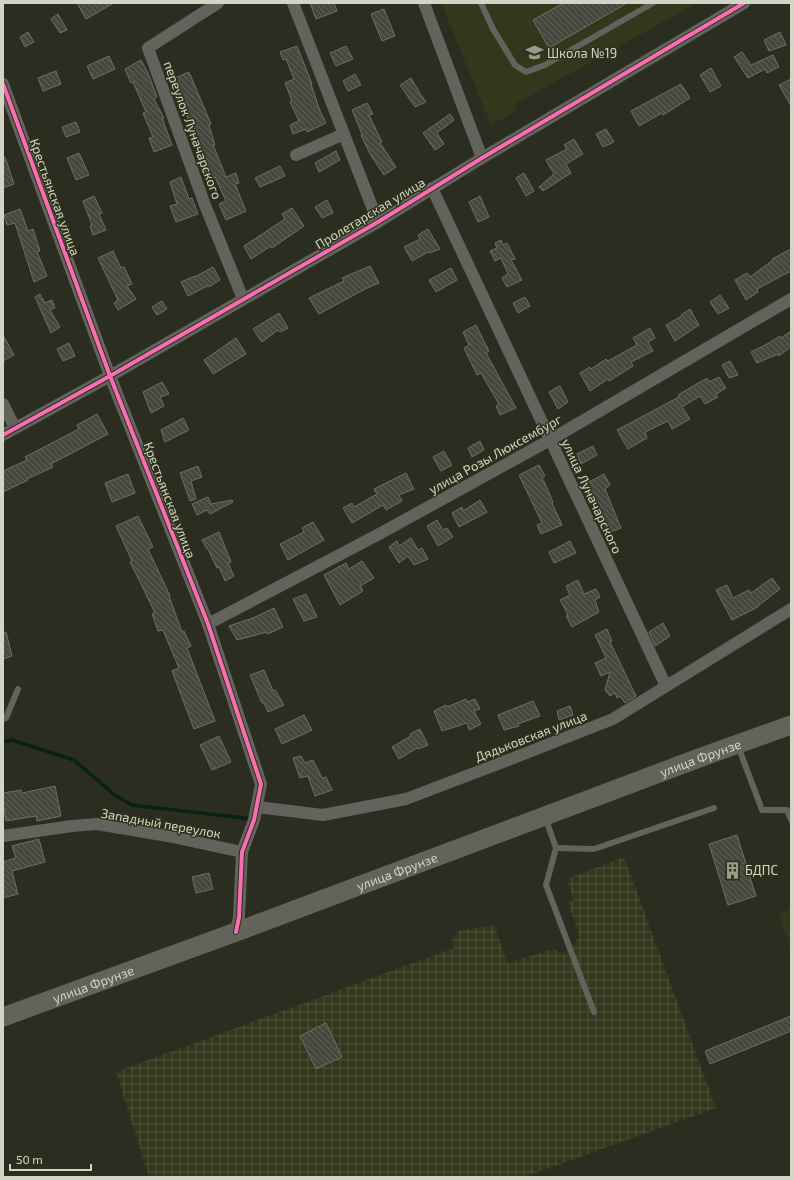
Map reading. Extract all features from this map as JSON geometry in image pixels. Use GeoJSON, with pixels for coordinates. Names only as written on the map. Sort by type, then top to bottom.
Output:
{"type":"FeatureCollection","features":[{"type":"Feature","properties":{"kind":"main road","name":"улица Фрунзе"},"geometry":{"type":"LineString","coordinates":[[3,1017],[236,932],[791,725]]}},
{"type":"Feature","properties":{"kind":"street","name":"переулок Луначарского"},"geometry":{"type":"LineString","coordinates":[[218,3],[148,48],[205,205],[243,299]]}},
{"type":"Feature","properties":{"kind":"street"},"geometry":{"type":"LineString","coordinates":[[293,3],[378,222]]}},
{"type":"Feature","properties":{"kind":"street"},"geometry":{"type":"LineString","coordinates":[[424,3],[482,158]]}},
{"type":"Feature","properties":{"kind":"street","name":"Пролетарская улица"},"geometry":{"type":"LineString","coordinates":[[3,435],[110,376],[378,222],[482,158],[744,3]]}},
{"type":"Feature","properties":{"kind":"street","name":"Крестьянская улица"},"geometry":{"type":"LineString","coordinates":[[3,84],[110,376],[208,624],[261,784],[254,820],[242,852],[239,916],[236,932]]}},
{"type":"Feature","properties":{"kind":"street"},"geometry":{"type":"LineString","coordinates":[[296,155],[344,134]]}},
{"type":"Feature","properties":{"kind":"street","name":"улица Луначарского"},"geometry":{"type":"LineString","coordinates":[[432,188],[666,686]]}},
{"type":"Feature","properties":{"kind":"street","name":"улица Розы Люксембург"},"geometry":{"type":"LineString","coordinates":[[208,624],[381,533],[550,440],[791,299]]}},
{"type":"Feature","properties":{"kind":"street"},"geometry":{"type":"LineString","coordinates":[[3,404],[15,428]]}},
{"type":"Feature","properties":{"kind":"street","name":"Дядьковская улица"},"geometry":{"type":"LineString","coordinates":[[257,807],[323,815],[406,798],[498,764],[613,719],[791,609]]}},
{"type":"Feature","properties":{"kind":"street","name":"Западный переулок"},"geometry":{"type":"LineString","coordinates":[[3,836],[97,824],[168,836],[242,852]]}},
{"type":"Feature","properties":{"kind":"lane"},"geometry":{"type":"LineString","coordinates":[[480,3],[515,65],[526,72],[545,65],[652,3]]}},
{"type":"Feature","properties":{"kind":"lane"},"geometry":{"type":"LineString","coordinates":[[3,718],[6,718],[18,689]]}},
{"type":"Feature","properties":{"kind":"lane"},"geometry":{"type":"LineString","coordinates":[[737,744],[762,810],[787,810],[791,820]]}},
{"type":"Feature","properties":{"kind":"lane"},"geometry":{"type":"LineString","coordinates":[[556,848],[594,849],[714,808]]}},
{"type":"Feature","properties":{"kind":"lane"},"geometry":{"type":"LineString","coordinates":[[544,816],[556,848],[546,885],[594,1012]]}},
{"type":"Feature","properties":{"kind":"shaded area","name":"Школа №19"},"geometry":{"type":"Polygon","coordinates":[[[441,3],[697,3],[517,103],[515,112],[491,125],[441,3]]]}},
{"type":"Feature","properties":{"kind":"shaded area"},"geometry":{"type":"Polygon","coordinates":[[[624,857],[716,1108],[524,1177],[149,1177],[116,1072],[454,948],[452,940],[459,931],[494,925],[508,963],[553,949],[563,954],[574,944],[579,936],[568,902],[574,900],[567,879],[624,857]]]}},
{"type":"Feature","properties":{"kind":"shaded area"},"geometry":{"type":"Polygon","coordinates":[[[791,909],[791,949],[779,914],[791,909]]]}},
{"type":"Feature","properties":{"kind":"building"},"geometry":{"type":"Polygon","coordinates":[[[77,3],[114,3],[86,19],[77,3]]]}},
{"type":"Feature","properties":{"kind":"building"},"geometry":{"type":"Polygon","coordinates":[[[310,3],[334,3],[337,11],[316,19],[310,3]]]}},
{"type":"Feature","properties":{"kind":"building"},"geometry":{"type":"Polygon","coordinates":[[[563,3],[627,3],[549,48],[533,20],[563,3]]]}},
{"type":"Feature","properties":{"kind":"building"},"geometry":{"type":"Polygon","coordinates":[[[384,9],[395,36],[382,41],[371,14],[384,9]]]}},
{"type":"Feature","properties":{"kind":"building"},"geometry":{"type":"Polygon","coordinates":[[[58,14],[67,30],[60,33],[51,19],[58,14]]]}},
{"type":"Feature","properties":{"kind":"building"},"geometry":{"type":"Polygon","coordinates":[[[28,32],[34,42],[25,47],[20,37],[28,32]]]}},
{"type":"Feature","properties":{"kind":"building"},"geometry":{"type":"Polygon","coordinates":[[[780,32],[786,45],[769,51],[764,40],[780,32]]]}},
{"type":"Feature","properties":{"kind":"building"},"geometry":{"type":"Polygon","coordinates":[[[297,46],[312,84],[320,111],[326,123],[307,132],[306,129],[293,134],[290,125],[299,121],[290,102],[292,101],[285,83],[294,79],[286,59],[283,60],[280,52],[297,46]]]}},
{"type":"Feature","properties":{"kind":"building"},"geometry":{"type":"Polygon","coordinates":[[[346,46],[353,59],[336,66],[330,53],[346,46]]]}},
{"type":"Feature","properties":{"kind":"building"},"geometry":{"type":"Polygon","coordinates":[[[742,52],[751,65],[773,55],[779,67],[767,73],[765,69],[748,78],[734,57],[742,52]]]}},
{"type":"Feature","properties":{"kind":"building"},"geometry":{"type":"Polygon","coordinates":[[[109,56],[115,69],[93,79],[87,66],[109,56]]]}},
{"type":"Feature","properties":{"kind":"building"},"geometry":{"type":"Polygon","coordinates":[[[141,60],[148,73],[157,97],[154,99],[164,118],[162,118],[172,145],[154,152],[149,138],[153,137],[143,113],[146,112],[133,82],[131,83],[125,69],[141,60]]]}},
{"type":"Feature","properties":{"kind":"building"},"geometry":{"type":"Polygon","coordinates":[[[711,68],[721,86],[710,92],[700,75],[711,68]]]}},
{"type":"Feature","properties":{"kind":"building"},"geometry":{"type":"Polygon","coordinates":[[[56,71],[61,84],[43,91],[38,78],[56,71]]]}},
{"type":"Feature","properties":{"kind":"building"},"geometry":{"type":"Polygon","coordinates":[[[189,72],[211,124],[209,125],[215,145],[213,145],[226,177],[236,173],[239,183],[235,184],[246,211],[226,220],[219,204],[226,201],[215,177],[209,179],[202,162],[205,161],[196,136],[172,79],[189,72]]]}},
{"type":"Feature","properties":{"kind":"building"},"geometry":{"type":"Polygon","coordinates":[[[355,74],[361,85],[348,91],[343,81],[355,74]]]}},
{"type":"Feature","properties":{"kind":"building"},"geometry":{"type":"Polygon","coordinates":[[[411,78],[426,102],[415,107],[400,85],[411,78]]]}},
{"type":"Feature","properties":{"kind":"building"},"geometry":{"type":"Polygon","coordinates":[[[791,79],[791,106],[779,85],[791,79]]]}},
{"type":"Feature","properties":{"kind":"building"},"geometry":{"type":"Polygon","coordinates":[[[681,84],[690,98],[663,115],[662,113],[639,126],[631,111],[681,84]]]}},
{"type":"Feature","properties":{"kind":"building"},"geometry":{"type":"Polygon","coordinates":[[[367,103],[373,114],[369,115],[382,142],[380,143],[396,167],[384,175],[370,154],[352,110],[367,103]]]}},
{"type":"Feature","properties":{"kind":"building"},"geometry":{"type":"Polygon","coordinates":[[[450,114],[454,120],[437,133],[444,144],[435,150],[423,133],[450,114]]]}},
{"type":"Feature","properties":{"kind":"building"},"geometry":{"type":"Polygon","coordinates":[[[76,122],[80,132],[66,137],[62,127],[76,122]]]}},
{"type":"Feature","properties":{"kind":"building"},"geometry":{"type":"Polygon","coordinates":[[[606,129],[614,142],[603,147],[596,134],[606,129]]]}},
{"type":"Feature","properties":{"kind":"building"},"geometry":{"type":"Polygon","coordinates":[[[574,139],[583,154],[566,164],[571,173],[543,191],[539,187],[554,174],[546,160],[567,149],[564,145],[574,139]]]}},
{"type":"Feature","properties":{"kind":"building"},"geometry":{"type":"Polygon","coordinates":[[[336,151],[340,160],[319,172],[315,163],[336,151]]]}},
{"type":"Feature","properties":{"kind":"building"},"geometry":{"type":"Polygon","coordinates":[[[79,153],[89,175],[76,180],[67,158],[79,153]]]}},
{"type":"Feature","properties":{"kind":"building"},"geometry":{"type":"Polygon","coordinates":[[[3,157],[5,157],[14,184],[3,188],[3,157]]]}},
{"type":"Feature","properties":{"kind":"building"},"geometry":{"type":"Polygon","coordinates":[[[280,166],[285,176],[260,187],[255,178],[280,166]]]}},
{"type":"Feature","properties":{"kind":"building"},"geometry":{"type":"Polygon","coordinates":[[[524,173],[534,191],[526,196],[516,178],[524,173]]]}},
{"type":"Feature","properties":{"kind":"building"},"geometry":{"type":"Polygon","coordinates":[[[181,177],[189,199],[192,198],[198,214],[176,222],[170,206],[177,204],[170,182],[181,177]]]}},
{"type":"Feature","properties":{"kind":"building"},"geometry":{"type":"Polygon","coordinates":[[[94,196],[102,213],[99,214],[106,230],[93,235],[90,226],[92,225],[83,201],[94,196]]]}},
{"type":"Feature","properties":{"kind":"building"},"geometry":{"type":"Polygon","coordinates":[[[480,196],[489,217],[478,222],[469,202],[480,196]]]}},
{"type":"Feature","properties":{"kind":"building"},"geometry":{"type":"Polygon","coordinates":[[[327,200],[333,213],[322,218],[315,207],[327,200]]]}},
{"type":"Feature","properties":{"kind":"building"},"geometry":{"type":"Polygon","coordinates":[[[292,208],[304,226],[272,248],[271,246],[251,259],[244,246],[285,219],[282,214],[292,208]]]}},
{"type":"Feature","properties":{"kind":"building"},"geometry":{"type":"Polygon","coordinates":[[[20,209],[28,231],[33,229],[40,251],[37,252],[47,276],[34,282],[15,223],[7,225],[4,215],[20,209]]]}},
{"type":"Feature","properties":{"kind":"building"},"geometry":{"type":"Polygon","coordinates":[[[428,229],[440,249],[429,253],[428,252],[412,261],[404,247],[420,239],[418,235],[428,229]]]}},
{"type":"Feature","properties":{"kind":"building"},"geometry":{"type":"Polygon","coordinates":[[[501,240],[503,245],[507,243],[515,259],[511,260],[522,280],[507,287],[502,278],[508,274],[501,258],[495,261],[490,251],[497,248],[495,243],[501,240]]]}},
{"type":"Feature","properties":{"kind":"building"},"geometry":{"type":"Polygon","coordinates":[[[791,249],[791,271],[757,289],[758,292],[746,300],[735,280],[747,273],[750,277],[773,260],[772,259],[791,249]]]}},
{"type":"Feature","properties":{"kind":"building"},"geometry":{"type":"Polygon","coordinates":[[[113,251],[121,268],[124,267],[132,284],[127,286],[136,299],[118,310],[114,303],[118,300],[98,258],[113,251]]]}},
{"type":"Feature","properties":{"kind":"building"},"geometry":{"type":"Polygon","coordinates":[[[370,266],[379,283],[319,314],[309,298],[344,281],[342,278],[370,266]]]}},
{"type":"Feature","properties":{"kind":"building"},"geometry":{"type":"Polygon","coordinates":[[[213,267],[220,280],[209,287],[209,285],[188,296],[181,282],[195,277],[213,267]]]}},
{"type":"Feature","properties":{"kind":"building"},"geometry":{"type":"Polygon","coordinates":[[[451,268],[457,280],[436,292],[429,280],[451,268]]]}},
{"type":"Feature","properties":{"kind":"building"},"geometry":{"type":"Polygon","coordinates":[[[40,294],[45,303],[52,300],[55,308],[50,310],[60,327],[51,333],[35,297],[40,294]]]}},
{"type":"Feature","properties":{"kind":"building"},"geometry":{"type":"Polygon","coordinates":[[[720,295],[729,308],[718,314],[710,302],[720,295]]]}},
{"type":"Feature","properties":{"kind":"building"},"geometry":{"type":"Polygon","coordinates":[[[525,297],[530,306],[518,313],[513,303],[525,297]]]}},
{"type":"Feature","properties":{"kind":"building"},"geometry":{"type":"Polygon","coordinates":[[[162,301],[167,309],[157,315],[152,307],[162,301]]]}},
{"type":"Feature","properties":{"kind":"building"},"geometry":{"type":"Polygon","coordinates":[[[690,309],[699,325],[675,341],[666,325],[682,316],[681,315],[690,309]]]}},
{"type":"Feature","properties":{"kind":"building"},"geometry":{"type":"Polygon","coordinates":[[[279,313],[288,328],[280,332],[278,330],[262,342],[253,329],[279,313]]]}},
{"type":"Feature","properties":{"kind":"building"},"geometry":{"type":"Polygon","coordinates":[[[476,325],[489,351],[486,353],[516,408],[500,415],[496,406],[499,404],[481,373],[477,375],[464,348],[469,345],[463,332],[476,325]]]}},
{"type":"Feature","properties":{"kind":"building"},"geometry":{"type":"Polygon","coordinates":[[[650,328],[655,338],[648,342],[653,351],[631,362],[633,366],[609,381],[608,379],[590,391],[580,373],[590,367],[591,369],[606,359],[608,361],[637,345],[633,338],[650,328]]]}},
{"type":"Feature","properties":{"kind":"building"},"geometry":{"type":"Polygon","coordinates":[[[791,331],[791,347],[779,356],[778,354],[757,363],[751,352],[780,336],[781,338],[791,331]]]}},
{"type":"Feature","properties":{"kind":"building"},"geometry":{"type":"Polygon","coordinates":[[[3,335],[14,355],[3,361],[3,335]]]}},
{"type":"Feature","properties":{"kind":"building"},"geometry":{"type":"Polygon","coordinates":[[[236,338],[246,354],[213,374],[204,360],[236,338]]]}},
{"type":"Feature","properties":{"kind":"building"},"geometry":{"type":"Polygon","coordinates":[[[69,343],[75,356],[63,361],[57,349],[69,343]]]}},
{"type":"Feature","properties":{"kind":"building"},"geometry":{"type":"Polygon","coordinates":[[[730,361],[738,375],[729,378],[722,365],[730,361]]]}},
{"type":"Feature","properties":{"kind":"building"},"geometry":{"type":"Polygon","coordinates":[[[719,377],[726,388],[716,394],[718,397],[705,404],[700,396],[682,407],[690,419],[672,429],[668,421],[645,432],[647,438],[628,449],[617,430],[679,397],[678,395],[707,378],[709,382],[719,377]]]}},
{"type":"Feature","properties":{"kind":"building"},"geometry":{"type":"Polygon","coordinates":[[[162,382],[169,394],[160,397],[164,406],[151,413],[143,392],[162,382]]]}},
{"type":"Feature","properties":{"kind":"building"},"geometry":{"type":"Polygon","coordinates":[[[560,386],[568,402],[558,409],[549,392],[560,386]]]}},
{"type":"Feature","properties":{"kind":"building"},"geometry":{"type":"Polygon","coordinates":[[[97,414],[108,434],[51,464],[53,467],[3,492],[3,471],[27,460],[25,457],[79,429],[77,425],[97,414]]]}},
{"type":"Feature","properties":{"kind":"building"},"geometry":{"type":"Polygon","coordinates":[[[183,418],[189,430],[165,442],[161,430],[183,418]]]}},
{"type":"Feature","properties":{"kind":"building"},"geometry":{"type":"Polygon","coordinates":[[[480,441],[484,450],[472,457],[468,448],[480,441]]]}},
{"type":"Feature","properties":{"kind":"building"},"geometry":{"type":"Polygon","coordinates":[[[593,446],[597,455],[581,464],[577,454],[593,446]]]}},
{"type":"Feature","properties":{"kind":"building"},"geometry":{"type":"Polygon","coordinates":[[[444,451],[452,465],[441,471],[433,457],[444,451]]]}},
{"type":"Feature","properties":{"kind":"building"},"geometry":{"type":"Polygon","coordinates":[[[539,465],[545,476],[542,477],[562,525],[541,534],[537,525],[542,523],[519,475],[539,465]]]}},
{"type":"Feature","properties":{"kind":"building"},"geometry":{"type":"Polygon","coordinates":[[[198,466],[202,477],[191,481],[196,499],[190,501],[180,473],[198,466]]]}},
{"type":"Feature","properties":{"kind":"building"},"geometry":{"type":"Polygon","coordinates":[[[406,473],[414,489],[399,495],[402,501],[386,510],[383,505],[352,523],[343,508],[352,503],[354,507],[377,494],[374,489],[406,473]]]}},
{"type":"Feature","properties":{"kind":"building"},"geometry":{"type":"Polygon","coordinates":[[[128,474],[135,493],[112,502],[105,483],[128,474]]]}},
{"type":"Feature","properties":{"kind":"building"},"geometry":{"type":"Polygon","coordinates":[[[604,474],[610,485],[605,489],[621,528],[608,533],[587,483],[604,474]]]}},
{"type":"Feature","properties":{"kind":"building"},"geometry":{"type":"Polygon","coordinates":[[[208,497],[211,504],[232,500],[233,502],[210,514],[207,510],[197,515],[192,504],[208,497]]]}},
{"type":"Feature","properties":{"kind":"building"},"geometry":{"type":"Polygon","coordinates":[[[480,500],[487,512],[459,527],[452,513],[462,507],[463,511],[480,500]]]}},
{"type":"Feature","properties":{"kind":"building"},"geometry":{"type":"Polygon","coordinates":[[[138,516],[153,547],[148,549],[170,596],[182,632],[184,631],[191,646],[187,648],[215,721],[194,729],[172,671],[179,668],[163,630],[158,631],[152,614],[155,613],[130,562],[132,561],[116,526],[138,516]]]}},
{"type":"Feature","properties":{"kind":"building"},"geometry":{"type":"Polygon","coordinates":[[[437,520],[443,530],[447,528],[453,537],[438,546],[427,526],[437,520]]]}},
{"type":"Feature","properties":{"kind":"building"},"geometry":{"type":"Polygon","coordinates":[[[313,522],[324,540],[288,560],[280,544],[304,532],[302,528],[313,522]]]}},
{"type":"Feature","properties":{"kind":"building"},"geometry":{"type":"Polygon","coordinates":[[[219,532],[231,562],[228,563],[234,576],[225,581],[219,567],[217,568],[202,540],[219,532]]]}},
{"type":"Feature","properties":{"kind":"building"},"geometry":{"type":"Polygon","coordinates":[[[411,538],[418,550],[422,548],[428,559],[414,565],[408,556],[399,563],[389,547],[397,541],[399,546],[411,538]]]}},
{"type":"Feature","properties":{"kind":"building"},"geometry":{"type":"Polygon","coordinates":[[[570,541],[576,553],[554,563],[549,552],[570,541]]]}},
{"type":"Feature","properties":{"kind":"building"},"geometry":{"type":"Polygon","coordinates":[[[362,561],[374,578],[360,586],[363,591],[340,605],[324,575],[346,563],[349,569],[362,561]]]}},
{"type":"Feature","properties":{"kind":"building"},"geometry":{"type":"Polygon","coordinates":[[[772,578],[780,589],[758,607],[732,620],[716,590],[727,585],[733,598],[749,590],[751,593],[772,578]]]}},
{"type":"Feature","properties":{"kind":"building"},"geometry":{"type":"Polygon","coordinates":[[[578,580],[584,594],[596,589],[600,597],[595,600],[599,612],[572,627],[566,616],[568,615],[560,600],[570,595],[566,586],[578,580]]]}},
{"type":"Feature","properties":{"kind":"building"},"geometry":{"type":"Polygon","coordinates":[[[306,594],[317,617],[304,621],[293,599],[306,594]]]}},
{"type":"Feature","properties":{"kind":"building"},"geometry":{"type":"Polygon","coordinates":[[[274,608],[283,627],[268,634],[267,632],[237,640],[229,626],[253,618],[274,608]]]}},
{"type":"Feature","properties":{"kind":"building"},"geometry":{"type":"Polygon","coordinates":[[[663,623],[670,636],[655,646],[649,632],[663,623]]]}},
{"type":"Feature","properties":{"kind":"building"},"geometry":{"type":"Polygon","coordinates":[[[607,629],[612,641],[610,642],[636,696],[625,703],[620,696],[617,698],[615,693],[610,696],[605,690],[610,672],[601,676],[595,663],[606,658],[595,635],[607,629]]]}},
{"type":"Feature","properties":{"kind":"building"},"geometry":{"type":"Polygon","coordinates":[[[6,632],[12,656],[3,659],[3,633],[6,632]]]}},
{"type":"Feature","properties":{"kind":"building"},"geometry":{"type":"Polygon","coordinates":[[[264,670],[273,691],[275,690],[284,705],[268,712],[264,703],[262,703],[250,675],[264,670]]]}},
{"type":"Feature","properties":{"kind":"building"},"geometry":{"type":"Polygon","coordinates":[[[466,699],[467,702],[475,699],[480,709],[474,711],[481,724],[469,730],[467,723],[442,731],[434,711],[446,705],[447,707],[466,699]]]}},
{"type":"Feature","properties":{"kind":"building"},"geometry":{"type":"Polygon","coordinates":[[[533,701],[540,716],[518,724],[519,726],[504,730],[498,715],[533,701]]]}},
{"type":"Feature","properties":{"kind":"building"},"geometry":{"type":"Polygon","coordinates":[[[570,706],[573,715],[559,720],[557,711],[570,706]]]}},
{"type":"Feature","properties":{"kind":"building"},"geometry":{"type":"Polygon","coordinates":[[[304,715],[312,730],[282,744],[275,729],[304,715]]]}},
{"type":"Feature","properties":{"kind":"building"},"geometry":{"type":"Polygon","coordinates":[[[420,729],[428,745],[418,749],[417,748],[399,759],[392,747],[411,736],[410,734],[420,729]]]}},
{"type":"Feature","properties":{"kind":"building"},"geometry":{"type":"Polygon","coordinates":[[[219,736],[231,762],[212,770],[200,745],[219,736]]]}},
{"type":"Feature","properties":{"kind":"building"},"geometry":{"type":"Polygon","coordinates":[[[301,756],[305,763],[313,760],[322,778],[326,777],[332,790],[315,796],[308,776],[300,778],[293,758],[301,756]]]}},
{"type":"Feature","properties":{"kind":"building"},"geometry":{"type":"Polygon","coordinates":[[[55,786],[61,816],[37,821],[36,816],[6,821],[3,793],[21,790],[22,793],[55,786]]]}},
{"type":"Feature","properties":{"kind":"building","name":"БДПС"},"geometry":{"type":"Polygon","coordinates":[[[737,835],[756,896],[728,905],[709,844],[737,835]]]}},
{"type":"Feature","properties":{"kind":"building"},"geometry":{"type":"Polygon","coordinates":[[[39,839],[45,862],[12,871],[18,894],[3,898],[3,862],[16,858],[12,846],[39,839]]]}},
{"type":"Feature","properties":{"kind":"building"},"geometry":{"type":"Polygon","coordinates":[[[209,873],[213,889],[196,893],[192,877],[209,873]]]}},
{"type":"Feature","properties":{"kind":"building"},"geometry":{"type":"Polygon","coordinates":[[[791,1016],[791,1031],[710,1064],[705,1051],[791,1016]]]}},
{"type":"Feature","properties":{"kind":"building"},"geometry":{"type":"Polygon","coordinates":[[[326,1023],[342,1057],[316,1069],[300,1036],[326,1023]]]}},
{"type":"Feature","properties":{"kind":"waterway"},"geometry":{"type":"LineString","coordinates":[[3,742],[12,740],[74,760],[116,796],[132,805],[252,819]]}},
{"type":"Feature","properties":{"kind":"cycle path"},"geometry":{"type":"LineString","coordinates":[[3,435],[110,376],[378,222],[482,158],[744,3]]}},
{"type":"Feature","properties":{"kind":"cycle path"},"geometry":{"type":"LineString","coordinates":[[3,84],[110,376],[208,624],[261,784],[254,820],[242,852],[239,917],[236,932]]}},
{"type":"Feature","properties":{"kind":"place","name":"Школа №19"},"geometry":{"type":"Point","coordinates":[534,53]}},
{"type":"Feature","properties":{"kind":"place","name":"БДПС"},"geometry":{"type":"Point","coordinates":[732,870]}}]}
